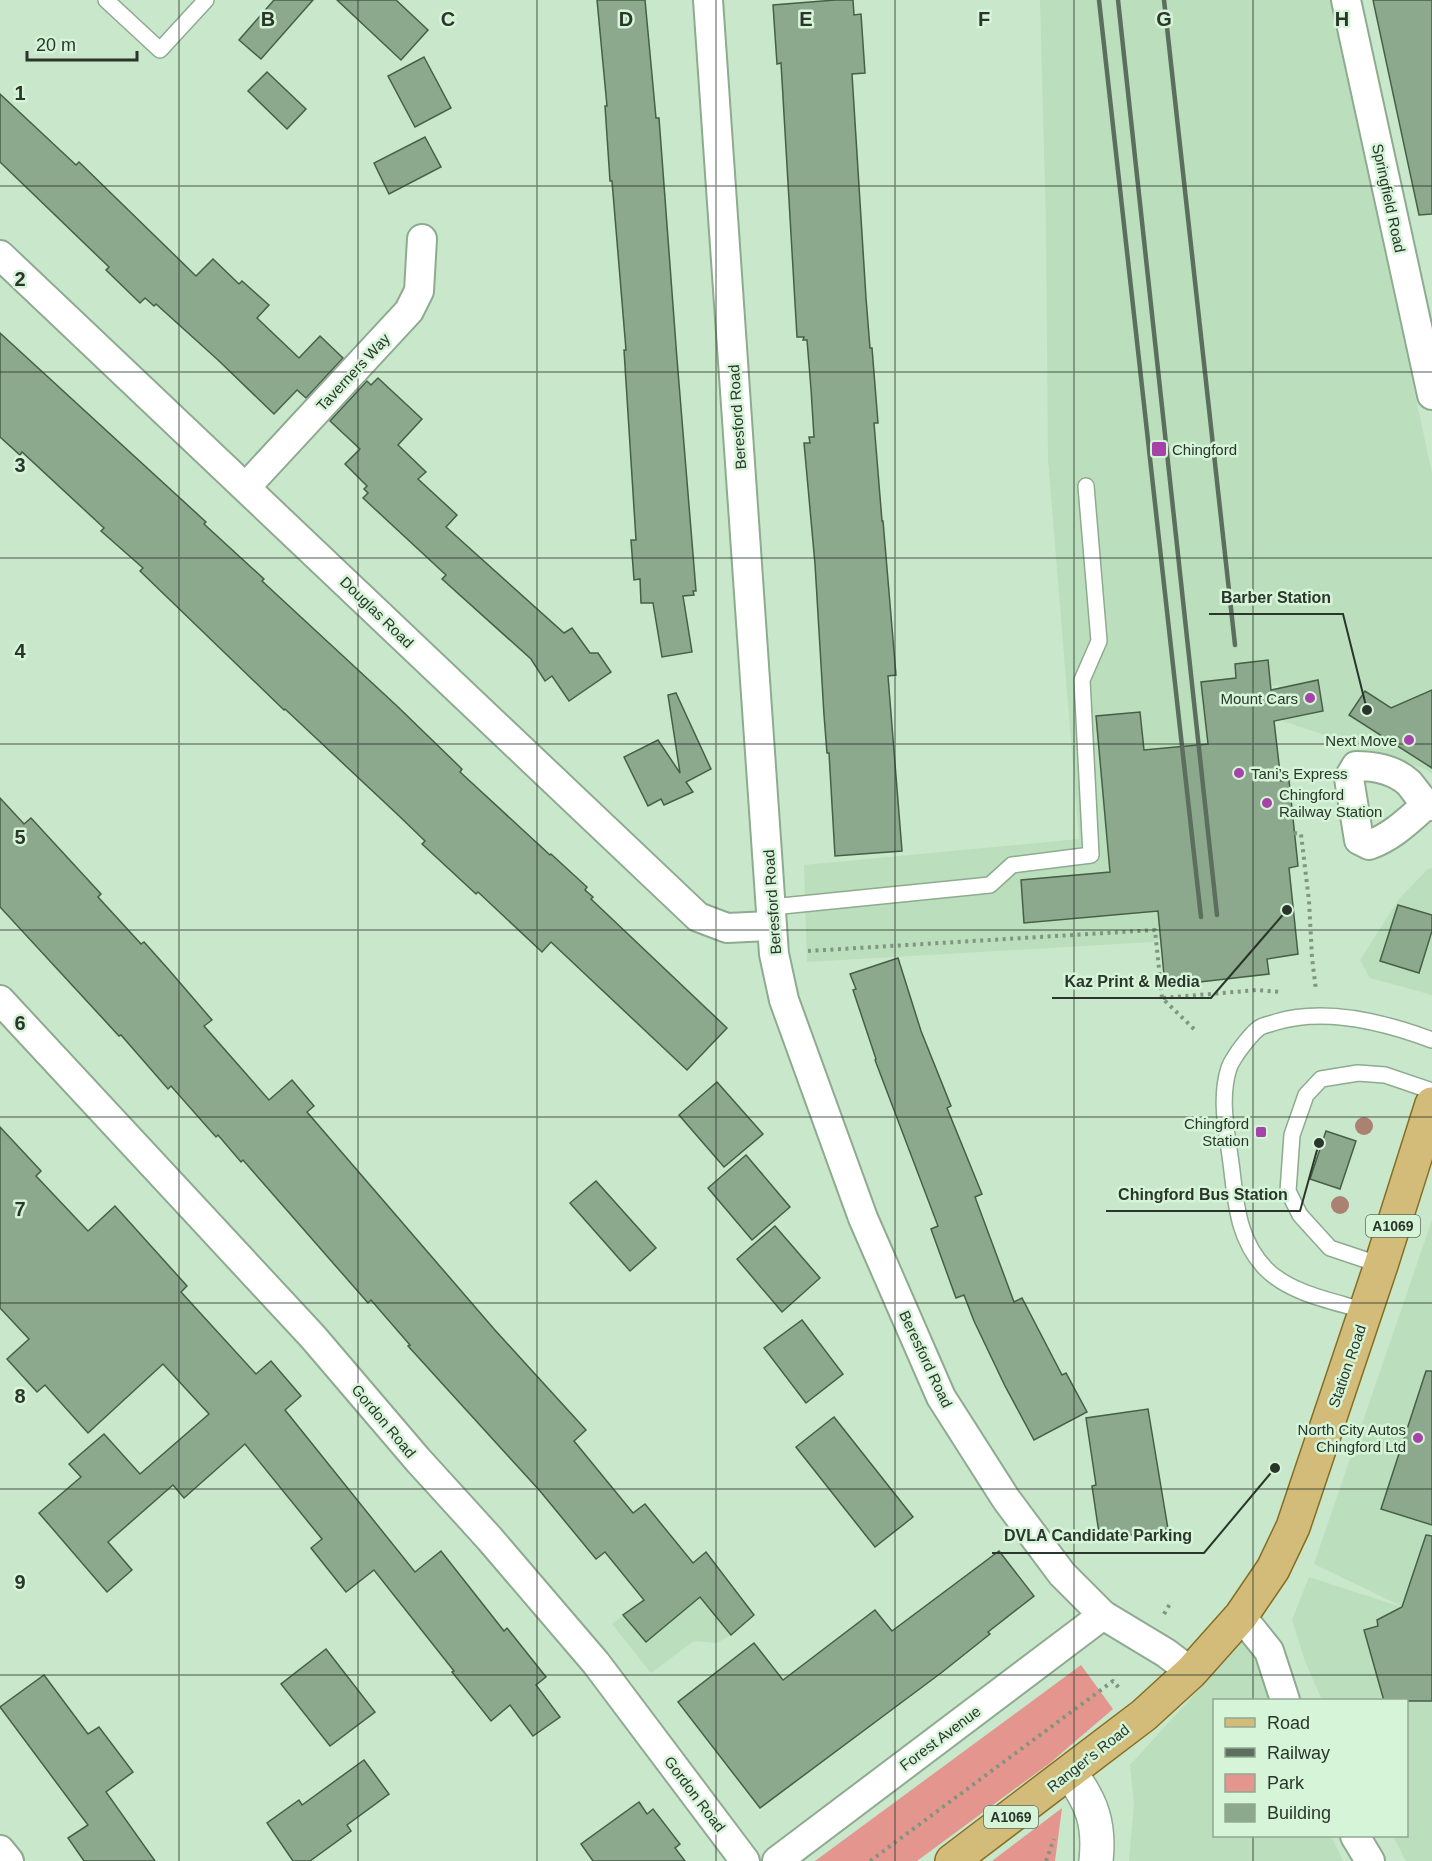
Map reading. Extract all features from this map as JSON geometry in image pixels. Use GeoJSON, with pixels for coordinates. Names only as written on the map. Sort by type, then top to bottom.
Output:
{"type":"FeatureCollection","features":[{"type":"Feature","properties":{"kind":"main road","name":"Station Road"},"geometry":{"type":"LineString","coordinates":[[1191,1672],[1241,1616],[1273,1569],[1293,1527],[1366,1311],[1432,1104]]}},
{"type":"Feature","properties":{"kind":"main road","name":"Ranger's Road"},"geometry":{"type":"LineString","coordinates":[[952,1861],[1144,1715],[1191,1672]]}},
{"type":"Feature","properties":{"kind":"street","name":"Beresford Road"},"geometry":{"type":"LineString","coordinates":[[708,0],[773,929],[784,1000],[863,1218],[941,1397],[1006,1499],[1055,1565],[1103,1615],[1166,1653],[1191,1672]]}},
{"type":"Feature","properties":{"kind":"street","name":"Springfield Road"},"geometry":{"type":"LineString","coordinates":[[1346,0],[1432,395]]}},
{"type":"Feature","properties":{"kind":"street","name":"Taverners Way"},"geometry":{"type":"LineString","coordinates":[[246,487],[409,311],[419,291],[422,239]]}},
{"type":"Feature","properties":{"kind":"street","name":"Douglas Road"},"geometry":{"type":"LineString","coordinates":[[0,255],[698,917],[727,928],[773,929]]}},
{"type":"Feature","properties":{"kind":"street","name":"Gordon Road"},"geometry":{"type":"LineString","coordinates":[[0,1000],[313,1337],[418,1460],[489,1538],[596,1663],[745,1861]]}},
{"type":"Feature","properties":{"kind":"street","name":"Forest Avenue"},"geometry":{"type":"LineString","coordinates":[[777,1861],[1103,1615]]}},
{"type":"Feature","properties":{"kind":"street"},"geometry":{"type":"LineString","coordinates":[[1241,1616],[1269,1652],[1284,1699]]}},
{"type":"Feature","properties":{"kind":"street"},"geometry":{"type":"LineString","coordinates":[[1070,1773],[1085,1792],[1097,1827],[1096,1861]]}},
{"type":"Feature","properties":{"kind":"street"},"geometry":{"type":"LineString","coordinates":[[1356,1837],[1370,1861]]}},
{"type":"Feature","properties":{"kind":"street"},"geometry":{"type":"LineString","coordinates":[[0,1850],[9,1861]]}},
{"type":"Feature","properties":{"kind":"lane"},"geometry":{"type":"LineString","coordinates":[[106,0],[160,50],[206,0]]}},
{"type":"Feature","properties":{"kind":"lane"},"geometry":{"type":"LineString","coordinates":[[773,929],[990,885],[1012,864],[1091,855],[1082,680],[1100,641],[1086,486]]}},
{"type":"Feature","properties":{"kind":"lane"},"geometry":{"type":"LineString","coordinates":[[1366,1311],[1322,1298],[1285,1283],[1267,1269],[1248,1247],[1237,1213],[1224,1110],[1225,1084],[1230,1065],[1244,1043],[1260,1027],[1293,1017],[1330,1016],[1399,1028],[1432,1040]]}},
{"type":"Feature","properties":{"kind":"lane"},"geometry":{"type":"LineString","coordinates":[[1381,1265],[1329,1248],[1300,1215],[1288,1191],[1292,1135],[1306,1095],[1321,1079],[1358,1073],[1385,1076],[1432,1091]]}},
{"type":"Feature","properties":{"kind":"path"},"geometry":{"type":"LineString","coordinates":[[1294,832],[1301,834],[1317,994]]}},
{"type":"Feature","properties":{"kind":"path"},"geometry":{"type":"LineString","coordinates":[[773,929],[1155,930],[1162,999],[1195,1030]]}},
{"type":"Feature","properties":{"kind":"path"},"geometry":{"type":"LineString","coordinates":[[1162,999],[1257,990],[1292,992]]}},
{"type":"Feature","properties":{"kind":"path"},"geometry":{"type":"LineString","coordinates":[[1162,1617],[1171,1602]]}},
{"type":"Feature","properties":{"kind":"path"},"geometry":{"type":"LineString","coordinates":[[870,1861],[1113,1681]]}},
{"type":"Feature","properties":{"kind":"path"},"geometry":{"type":"LineString","coordinates":[[1046,1861],[1054,1839]]}},
{"type":"Feature","properties":{"kind":"shaded area"},"geometry":{"type":"Polygon","coordinates":[[[1040,0],[1330,0],[1432,473],[1432,774],[1425,769],[1283,721],[1279,685],[1271,686],[1281,780],[1289,780],[1298,866],[1289,868],[1296,925],[1264,930],[1269,974],[1165,986],[1160,939],[1152,942],[807,962],[804,865],[1079,839],[1048,459],[1046,226],[1040,0]]]}},
{"type":"Feature","properties":{"kind":"shaded area"},"geometry":{"type":"Polygon","coordinates":[[[1432,868],[1432,995],[1370,978],[1360,960],[1399,899],[1428,869],[1432,868]]]}},
{"type":"Feature","properties":{"kind":"shaded area"},"geometry":{"type":"Polygon","coordinates":[[[1432,1220],[1432,1615],[1401,1606],[1314,1564],[1432,1220]]]}},
{"type":"Feature","properties":{"kind":"shaded area"},"geometry":{"type":"Polygon","coordinates":[[[706,1552],[754,1615],[731,1635],[717,1643],[694,1641],[651,1673],[612,1624],[706,1552]]]}},
{"type":"Feature","properties":{"kind":"shaded area"},"geometry":{"type":"Polygon","coordinates":[[[1309,1577],[1432,1617],[1432,1861],[1406,1861],[1394,1837],[1408,1837],[1408,1699],[1322,1699],[1305,1661],[1292,1620],[1309,1577]]]}},
{"type":"Feature","properties":{"kind":"shaded area"},"geometry":{"type":"Polygon","coordinates":[[[1245,1639],[1272,1699],[1213,1699],[1213,1837],[1331,1837],[1343,1861],[1129,1861],[1134,1803],[1130,1765],[1245,1639]]]}},
{"type":"Feature","properties":{"kind":"green space"},"geometry":{"type":"Polygon","coordinates":[[[1081,1665],[1113,1709],[1050,1763],[917,1861],[815,1861],[1081,1665]]]}},
{"type":"Feature","properties":{"kind":"green space"},"geometry":{"type":"Polygon","coordinates":[[[1062,1808],[1055,1861],[992,1861],[1062,1808]]]}},
{"type":"Feature","properties":{"kind":"building"},"geometry":{"type":"Polygon","coordinates":[[[274,0],[313,0],[261,59],[239,40],[274,0]]]}},
{"type":"Feature","properties":{"kind":"building"},"geometry":{"type":"Polygon","coordinates":[[[337,0],[396,0],[428,30],[401,60],[337,0]]]}},
{"type":"Feature","properties":{"kind":"building"},"geometry":{"type":"Polygon","coordinates":[[[597,0],[645,0],[656,118],[659,118],[696,591],[693,591],[694,595],[683,596],[692,652],[662,657],[653,603],[641,603],[640,579],[634,580],[631,540],[636,540],[624,350],[626,350],[612,181],[610,181],[605,106],[607,106],[597,0]]]}},
{"type":"Feature","properties":{"kind":"building"},"geometry":{"type":"Polygon","coordinates":[[[853,0],[854,15],[861,14],[865,73],[852,74],[866,298],[878,423],[874,423],[896,675],[888,676],[902,851],[835,856],[815,564],[804,443],[810,443],[809,437],[814,437],[811,389],[807,340],[803,340],[804,337],[797,337],[781,63],[777,64],[773,5],[853,0]]]}},
{"type":"Feature","properties":{"kind":"building"},"geometry":{"type":"Polygon","coordinates":[[[1373,0],[1432,0],[1432,214],[1419,215],[1373,0]]]}},
{"type":"Feature","properties":{"kind":"building"},"geometry":{"type":"Polygon","coordinates":[[[424,57],[451,108],[415,127],[388,76],[424,57]]]}},
{"type":"Feature","properties":{"kind":"building"},"geometry":{"type":"Polygon","coordinates":[[[267,72],[306,109],[287,129],[248,91],[267,72]]]}},
{"type":"Feature","properties":{"kind":"building"},"geometry":{"type":"Polygon","coordinates":[[[0,94],[76,165],[79,162],[196,276],[213,259],[239,284],[242,281],[269,305],[257,318],[299,358],[320,336],[343,358],[306,398],[297,390],[274,414],[156,304],[154,306],[145,298],[140,303],[106,270],[109,267],[0,162],[0,94]]]}},
{"type":"Feature","properties":{"kind":"building"},"geometry":{"type":"Polygon","coordinates":[[[425,137],[441,167],[389,194],[374,163],[425,137]]]}},
{"type":"Feature","properties":{"kind":"building"},"geometry":{"type":"Polygon","coordinates":[[[0,333],[206,522],[204,524],[264,579],[262,581],[462,769],[460,772],[587,887],[585,890],[593,897],[591,899],[727,1028],[687,1070],[551,942],[542,952],[478,892],[476,894],[422,844],[425,841],[397,814],[284,710],[140,571],[143,568],[101,531],[104,528],[22,452],[20,455],[0,437],[0,333]]]}},
{"type":"Feature","properties":{"kind":"building"},"geometry":{"type":"Polygon","coordinates":[[[378,378],[422,419],[398,445],[426,472],[418,479],[457,515],[446,527],[564,633],[572,628],[590,653],[598,653],[611,672],[569,701],[552,676],[545,681],[531,659],[442,579],[446,575],[363,498],[368,493],[364,489],[367,486],[345,464],[360,449],[330,421],[367,381],[371,385],[378,378]]]}},
{"type":"Feature","properties":{"kind":"building"},"geometry":{"type":"Polygon","coordinates":[[[1268,660],[1271,690],[1318,680],[1323,711],[1274,721],[1281,781],[1289,780],[1298,866],[1289,868],[1298,954],[1267,959],[1269,974],[1165,986],[1158,911],[1024,923],[1021,880],[1110,872],[1096,716],[1140,712],[1144,750],[1208,744],[1201,682],[1236,678],[1235,664],[1268,660]]]}},
{"type":"Feature","properties":{"kind":"building"},"geometry":{"type":"Polygon","coordinates":[[[1432,690],[1432,768],[1349,715],[1365,691],[1391,708],[1432,690]]]}},
{"type":"Feature","properties":{"kind":"building"},"geometry":{"type":"Polygon","coordinates":[[[676,693],[711,769],[686,782],[693,792],[664,805],[661,799],[648,806],[624,757],[658,740],[680,773],[668,695],[676,693]]]}},
{"type":"Feature","properties":{"kind":"building"},"geometry":{"type":"Polygon","coordinates":[[[0,798],[24,824],[31,818],[101,894],[98,897],[141,944],[144,942],[169,970],[212,1020],[204,1026],[269,1100],[292,1080],[314,1106],[307,1112],[494,1329],[586,1430],[574,1441],[633,1513],[645,1504],[693,1563],[706,1552],[754,1615],[731,1635],[700,1597],[646,1642],[623,1615],[644,1600],[605,1552],[596,1559],[540,1491],[408,1346],[410,1345],[371,1300],[368,1303],[243,1160],[241,1162],[218,1135],[216,1137],[171,1086],[168,1089],[121,1035],[119,1036],[0,907],[0,798]]]}},
{"type":"Feature","properties":{"kind":"building"},"geometry":{"type":"Polygon","coordinates":[[[1398,905],[1432,915],[1432,931],[1419,973],[1380,961],[1398,905]]]}},
{"type":"Feature","properties":{"kind":"building"},"geometry":{"type":"Polygon","coordinates":[[[898,958],[921,1031],[951,1106],[947,1108],[982,1194],[975,1197],[1014,1302],[1022,1298],[1062,1375],[1066,1373],[1087,1412],[1034,1440],[1005,1386],[964,1295],[956,1298],[931,1229],[938,1226],[875,1060],[853,990],[856,989],[850,974],[898,958]]]}},
{"type":"Feature","properties":{"kind":"building"},"geometry":{"type":"Polygon","coordinates":[[[717,1082],[763,1134],[724,1167],[679,1115],[717,1082]]]}},
{"type":"Feature","properties":{"kind":"building"},"geometry":{"type":"Polygon","coordinates":[[[0,1127],[41,1171],[36,1176],[88,1231],[115,1206],[187,1286],[181,1292],[256,1374],[271,1361],[301,1396],[285,1410],[415,1572],[441,1551],[504,1631],[507,1628],[546,1677],[536,1685],[560,1717],[533,1736],[510,1705],[491,1721],[374,1570],[346,1592],[311,1548],[322,1539],[245,1444],[184,1498],[173,1485],[108,1542],[132,1570],[107,1592],[39,1513],[81,1477],[69,1464],[104,1434],[140,1474],[209,1414],[163,1364],[88,1433],[45,1385],[37,1392],[7,1359],[29,1339],[0,1308],[0,1127]]]}},
{"type":"Feature","properties":{"kind":"building"},"geometry":{"type":"Polygon","coordinates":[[[1326,1131],[1356,1141],[1340,1189],[1310,1179],[1326,1131]]]}},
{"type":"Feature","properties":{"kind":"building"},"geometry":{"type":"Polygon","coordinates":[[[746,1155],[790,1207],[752,1240],[708,1188],[746,1155]]]}},
{"type":"Feature","properties":{"kind":"building"},"geometry":{"type":"Polygon","coordinates":[[[596,1181],[656,1248],[630,1271],[570,1203],[596,1181]]]}},
{"type":"Feature","properties":{"kind":"building"},"geometry":{"type":"Polygon","coordinates":[[[775,1226],[820,1278],[782,1312],[737,1259],[775,1226]]]}},
{"type":"Feature","properties":{"kind":"building"},"geometry":{"type":"Polygon","coordinates":[[[802,1320],[843,1374],[806,1403],[764,1348],[802,1320]]]}},
{"type":"Feature","properties":{"kind":"building","name":"North City Autos Chingford Ltd"},"geometry":{"type":"Polygon","coordinates":[[[1426,1371],[1432,1371],[1432,1525],[1381,1509],[1426,1371]]]}},
{"type":"Feature","properties":{"kind":"building"},"geometry":{"type":"Polygon","coordinates":[[[1148,1409],[1168,1529],[1100,1540],[1092,1486],[1096,1485],[1086,1418],[1148,1409]]]}},
{"type":"Feature","properties":{"kind":"building"},"geometry":{"type":"Polygon","coordinates":[[[834,1417],[913,1517],[875,1547],[796,1447],[834,1417]]]}},
{"type":"Feature","properties":{"kind":"building"},"geometry":{"type":"Polygon","coordinates":[[[1426,1535],[1432,1536],[1432,1701],[1383,1699],[1364,1630],[1378,1626],[1377,1620],[1402,1607],[1426,1535]]]}},
{"type":"Feature","properties":{"kind":"building"},"geometry":{"type":"Polygon","coordinates":[[[999,1551],[1034,1596],[941,1673],[760,1808],[678,1702],[754,1643],[783,1680],[875,1610],[892,1631],[999,1551]]]}},
{"type":"Feature","properties":{"kind":"building"},"geometry":{"type":"Polygon","coordinates":[[[326,1649],[375,1712],[330,1746],[281,1684],[326,1649]]]}},
{"type":"Feature","properties":{"kind":"building"},"geometry":{"type":"Polygon","coordinates":[[[44,1675],[88,1734],[99,1727],[133,1772],[106,1792],[155,1861],[84,1861],[68,1838],[88,1825],[0,1707],[44,1675]]]}},
{"type":"Feature","properties":{"kind":"building"},"geometry":{"type":"Polygon","coordinates":[[[364,1760],[389,1794],[347,1825],[351,1831],[310,1861],[293,1861],[267,1823],[299,1800],[302,1805],[364,1760]]]}},
{"type":"Feature","properties":{"kind":"building"},"geometry":{"type":"Polygon","coordinates":[[[639,1802],[647,1814],[653,1809],[680,1844],[675,1848],[685,1861],[593,1861],[581,1844],[639,1802]]]}},
{"type":"Feature","properties":{"kind":"railway"},"geometry":{"type":"LineString","coordinates":[[1099,0],[1201,917]]}},
{"type":"Feature","properties":{"kind":"railway"},"geometry":{"type":"LineString","coordinates":[[1118,0],[1217,915]]}},
{"type":"Feature","properties":{"kind":"railway"},"geometry":{"type":"LineString","coordinates":[[1164,0],[1235,645]]}},
{"type":"Feature","properties":{"kind":"place","name":"Chingford"},"geometry":{"type":"Point","coordinates":[1159,449]}},
{"type":"Feature","properties":{"kind":"place","name":"Mount Cars"},"geometry":{"type":"Point","coordinates":[1310,698]}},
{"type":"Feature","properties":{"kind":"place","name":"Barber Station"},"geometry":{"type":"Point","coordinates":[1367,710]}},
{"type":"Feature","properties":{"kind":"place","name":"Next Move"},"geometry":{"type":"Point","coordinates":[1409,740]}},
{"type":"Feature","properties":{"kind":"place","name":"Tani’s Express"},"geometry":{"type":"Point","coordinates":[1239,773]}},
{"type":"Feature","properties":{"kind":"place","name":"Chingford Railway Station"},"geometry":{"type":"Point","coordinates":[1267,803]}},
{"type":"Feature","properties":{"kind":"place","name":"Kaz Print & Media"},"geometry":{"type":"Point","coordinates":[1287,910]}},
{"type":"Feature","properties":{"kind":"place","name":"Chingford Station"},"geometry":{"type":"Point","coordinates":[1261,1132]}},
{"type":"Feature","properties":{"kind":"place","name":"Chingford Bus Station"},"geometry":{"type":"Point","coordinates":[1319,1143]}},
{"type":"Feature","properties":{"kind":"place","name":"North City Autos Chingford Ltd"},"geometry":{"type":"Point","coordinates":[1418,1438]}},
{"type":"Feature","properties":{"kind":"place","name":"DVLA Candidate Parking"},"geometry":{"type":"Point","coordinates":[1275,1468]}}]}
